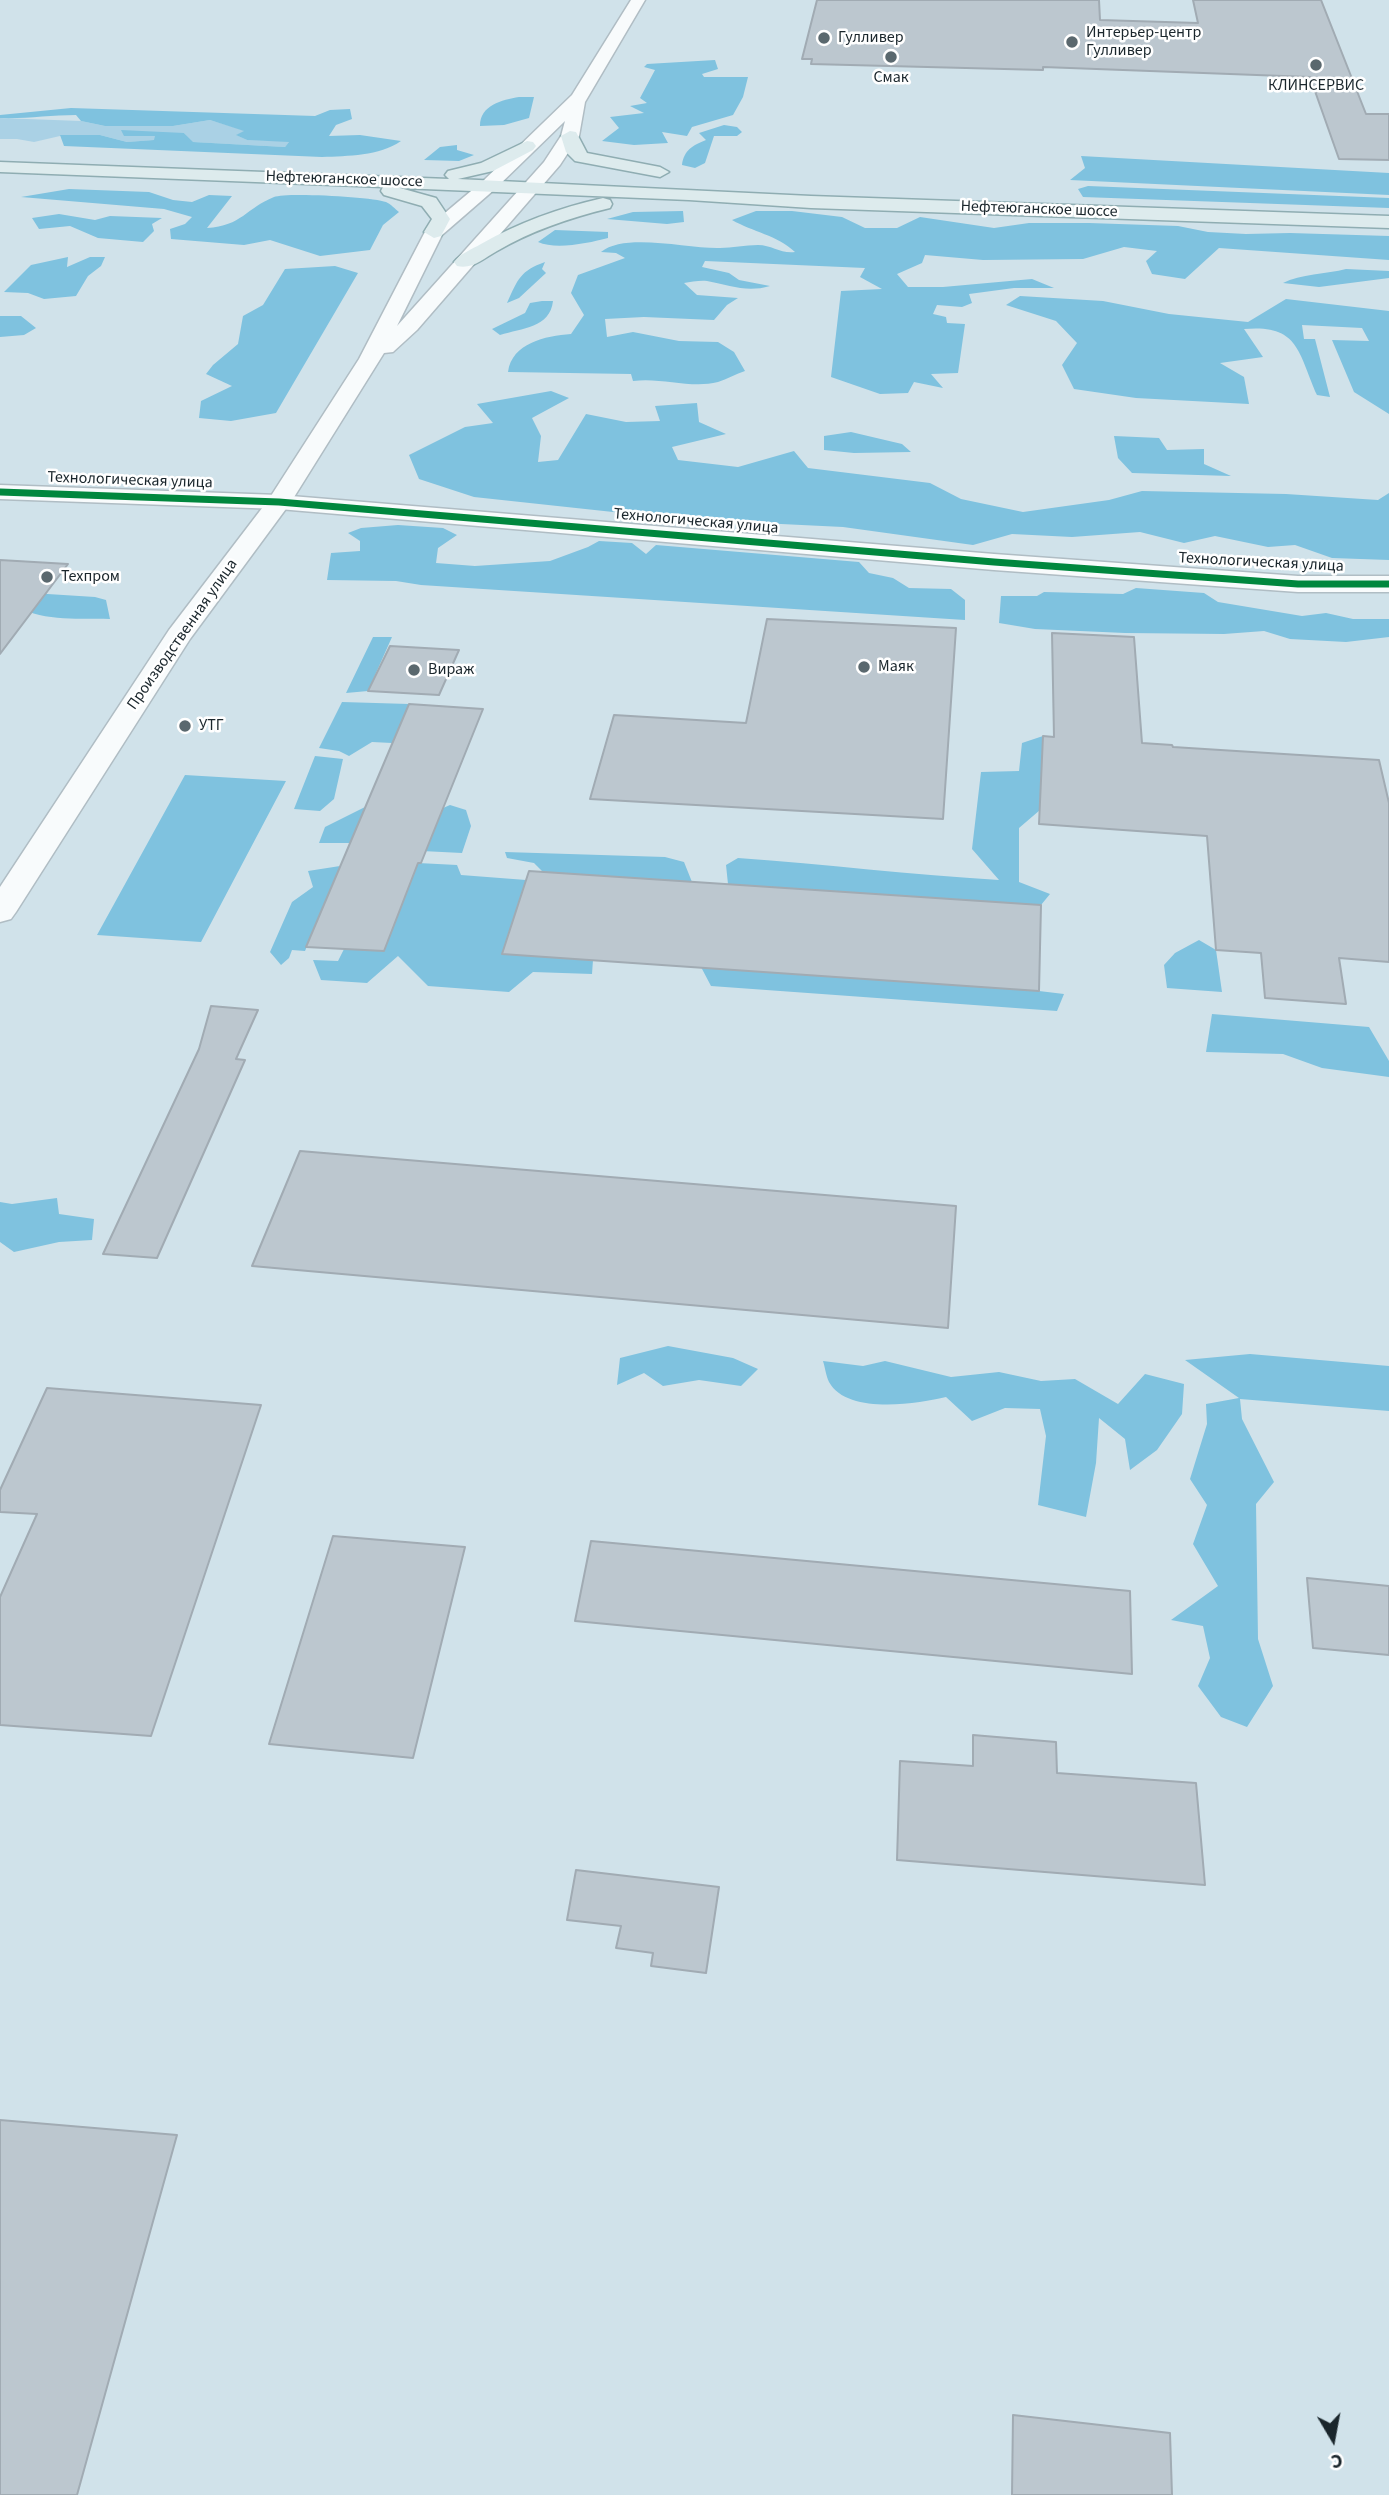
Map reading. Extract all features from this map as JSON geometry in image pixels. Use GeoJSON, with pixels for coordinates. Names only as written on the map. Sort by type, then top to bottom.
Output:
{"type":"FeatureCollection","features":[{"type":"Feature","properties":{"kind":"main road"},"geometry":{"type":"LineString","coordinates":[[638,0],[579,98],[570,136],[575,152],[581,157],[682,184]]}},
{"type":"Feature","properties":{"kind":"main road","name":"Производственная улица"},"geometry":{"type":"LineString","coordinates":[[0,912],[178,636],[279,502],[370,359],[434,232],[489,186],[579,98]]}},
{"type":"Feature","properties":{"kind":"main road","name":"Производственная улица"},"geometry":{"type":"LineString","coordinates":[[370,359],[410,326],[528,187],[551,164],[570,136]]}},
{"type":"Feature","properties":{"kind":"main road"},"geometry":{"type":"LineString","coordinates":[[294,178],[456,175],[487,167],[527,146]]}},
{"type":"Feature","properties":{"kind":"main road","name":"Нефтеюганское шоссе"},"geometry":{"type":"LineString","coordinates":[[0,167],[528,187],[682,184],[927,197],[1389,213]]}},
{"type":"Feature","properties":{"kind":"main road"},"geometry":{"type":"LineString","coordinates":[[294,178],[414,196],[436,208],[441,219],[434,232]]}},
{"type":"Feature","properties":{"kind":"main road"},"geometry":{"type":"LineString","coordinates":[[464,262],[525,226],[558,213],[682,184]]}},
{"type":"Feature","properties":{"kind":"main road","name":"Нефтеюганское шоссе"},"geometry":{"type":"LineString","coordinates":[[682,184],[811,202],[1389,222]]}},
{"type":"Feature","properties":{"kind":"main road","name":"Технологическая улица"},"geometry":{"type":"LineString","coordinates":[[0,492],[279,502],[1021,564],[1298,584],[1389,584]]}},
{"type":"Feature","properties":{"kind":"shaded area"},"geometry":{"type":"Polygon","coordinates":[[[715,60],[718,69],[702,74],[704,77],[748,77],[743,97],[733,115],[692,127],[687,136],[662,132],[668,143],[634,145],[602,141],[619,128],[610,117],[644,113],[630,106],[647,103],[640,98],[655,70],[644,67],[647,64],[715,60]]]}},
{"type":"Feature","properties":{"kind":"shaded area"},"geometry":{"type":"Polygon","coordinates":[[[519,97],[534,97],[529,118],[504,125],[480,126],[488,108],[519,97]]]}},
{"type":"Feature","properties":{"kind":"shaded area"},"geometry":{"type":"Polygon","coordinates":[[[71,108],[315,116],[330,110],[350,109],[352,119],[336,125],[329,136],[360,135],[401,141],[383,150],[322,157],[64,146],[60,135],[100,135],[127,142],[154,140],[155,136],[124,136],[121,130],[184,133],[193,142],[285,147],[289,142],[247,140],[236,135],[244,131],[210,120],[173,126],[105,126],[81,121],[76,115],[0,118],[0,115],[71,108]]]}},
{"type":"Feature","properties":{"kind":"shaded area"},"geometry":{"type":"Polygon","coordinates":[[[0,118],[81,121],[105,126],[173,126],[210,120],[246,131],[237,135],[247,140],[290,141],[285,147],[192,142],[184,133],[124,136],[155,136],[155,140],[127,142],[100,135],[60,136],[34,142],[0,139],[0,118]]]}},
{"type":"Feature","properties":{"kind":"shaded area"},"geometry":{"type":"Polygon","coordinates":[[[724,125],[737,127],[742,132],[737,136],[714,136],[705,163],[695,168],[682,165],[690,149],[706,140],[699,133],[724,125]]]}},
{"type":"Feature","properties":{"kind":"shaded area"},"geometry":{"type":"Polygon","coordinates":[[[457,145],[457,150],[474,155],[459,161],[424,160],[440,147],[457,145]]]}},
{"type":"Feature","properties":{"kind":"shaded area"},"geometry":{"type":"Polygon","coordinates":[[[1081,156],[1389,173],[1389,195],[1070,180],[1085,168],[1081,156]]]}},
{"type":"Feature","properties":{"kind":"shaded area"},"geometry":{"type":"Polygon","coordinates":[[[1088,186],[1389,198],[1389,208],[1083,197],[1078,189],[1088,186]]]}},
{"type":"Feature","properties":{"kind":"shaded area"},"geometry":{"type":"Polygon","coordinates":[[[69,189],[149,192],[173,200],[192,202],[209,195],[232,196],[207,228],[228,224],[265,201],[282,196],[365,198],[388,203],[399,212],[383,225],[370,250],[320,256],[270,240],[244,245],[171,239],[170,229],[185,224],[192,217],[164,209],[21,197],[69,189]]]}},
{"type":"Feature","properties":{"kind":"shaded area"},"geometry":{"type":"Polygon","coordinates":[[[683,211],[684,222],[667,224],[607,219],[633,212],[683,211]]]}},
{"type":"Feature","properties":{"kind":"shaded area"},"geometry":{"type":"Polygon","coordinates":[[[756,211],[792,211],[842,217],[865,228],[897,228],[920,217],[994,228],[1029,223],[1089,223],[1178,226],[1208,232],[1246,234],[1389,236],[1389,260],[1219,248],[1185,279],[1152,274],[1146,261],[1157,251],[1124,247],[1083,259],[983,260],[925,255],[922,263],[897,274],[908,287],[943,287],[1032,279],[1054,288],[1014,288],[969,294],[972,303],[962,307],[937,305],[933,314],[946,317],[947,323],[965,324],[958,373],[931,374],[943,388],[914,382],[908,393],[880,394],[831,377],[841,291],[882,289],[860,277],[865,268],[705,261],[702,267],[729,273],[739,280],[770,286],[746,289],[707,281],[684,283],[697,295],[738,298],[727,305],[714,320],[644,317],[605,319],[607,337],[633,332],[679,341],[718,342],[734,352],[745,371],[708,384],[633,381],[631,374],[508,372],[516,354],[531,343],[571,334],[584,315],[571,293],[578,275],[625,258],[616,253],[601,252],[612,246],[641,242],[707,248],[758,245],[795,252],[781,242],[732,220],[756,211]]]}},
{"type":"Feature","properties":{"kind":"shaded area"},"geometry":{"type":"Polygon","coordinates":[[[59,214],[95,220],[110,216],[162,218],[152,224],[154,231],[143,242],[98,238],[70,226],[39,229],[32,218],[59,214]]]}},
{"type":"Feature","properties":{"kind":"shaded area"},"geometry":{"type":"Polygon","coordinates":[[[555,230],[608,232],[608,238],[563,246],[538,242],[555,230]]]}},
{"type":"Feature","properties":{"kind":"shaded area"},"geometry":{"type":"Polygon","coordinates":[[[68,257],[67,267],[90,257],[105,257],[101,266],[88,276],[76,296],[44,299],[28,293],[4,292],[31,265],[68,257]]]}},
{"type":"Feature","properties":{"kind":"shaded area"},"geometry":{"type":"Polygon","coordinates":[[[545,262],[542,269],[546,273],[519,298],[507,303],[521,277],[545,262]]]}},
{"type":"Feature","properties":{"kind":"shaded area"},"geometry":{"type":"Polygon","coordinates":[[[335,266],[358,273],[276,413],[231,421],[199,418],[201,401],[232,386],[206,374],[238,344],[243,316],[263,305],[285,269],[335,266]]]}},
{"type":"Feature","properties":{"kind":"shaded area"},"geometry":{"type":"Polygon","coordinates":[[[1346,269],[1389,271],[1389,278],[1319,287],[1283,283],[1297,278],[1346,269]]]}},
{"type":"Feature","properties":{"kind":"shaded area"},"geometry":{"type":"Polygon","coordinates":[[[1020,296],[1103,301],[1169,314],[1248,322],[1286,299],[1389,311],[1389,414],[1354,392],[1332,340],[1369,341],[1362,328],[1302,325],[1304,339],[1315,339],[1330,397],[1317,395],[1300,354],[1286,336],[1276,331],[1244,329],[1263,357],[1220,363],[1244,377],[1249,404],[1136,398],[1074,389],[1062,365],[1077,343],[1056,321],[1006,305],[1020,296]]]}},
{"type":"Feature","properties":{"kind":"shaded area"},"geometry":{"type":"Polygon","coordinates":[[[553,301],[547,317],[541,322],[500,335],[492,329],[525,313],[530,303],[553,301]]]}},
{"type":"Feature","properties":{"kind":"shaded area"},"geometry":{"type":"Polygon","coordinates":[[[0,316],[21,316],[36,328],[24,335],[0,337],[0,316]]]}},
{"type":"Feature","properties":{"kind":"shaded area"},"geometry":{"type":"Polygon","coordinates":[[[551,391],[569,398],[532,418],[541,436],[538,462],[558,460],[586,414],[626,422],[660,421],[655,406],[697,403],[699,422],[726,434],[672,447],[678,460],[738,467],[794,451],[808,468],[930,483],[961,499],[1023,512],[1109,500],[1142,491],[1286,494],[1378,500],[1389,493],[1389,560],[1332,558],[1295,545],[1268,547],[1215,536],[1184,543],[1140,532],[1072,537],[1012,534],[973,545],[843,527],[678,519],[474,497],[419,479],[409,455],[465,427],[493,423],[477,404],[551,391]]]}},
{"type":"Feature","properties":{"kind":"shaded area"},"geometry":{"type":"Polygon","coordinates":[[[851,432],[902,444],[911,452],[854,453],[824,450],[824,436],[851,432]]]}},
{"type":"Feature","properties":{"kind":"shaded area"},"geometry":{"type":"Polygon","coordinates":[[[1114,436],[1159,438],[1167,450],[1204,449],[1204,464],[1231,476],[1132,473],[1118,458],[1114,436]]]}},
{"type":"Feature","properties":{"kind":"shaded area"},"geometry":{"type":"Polygon","coordinates":[[[398,525],[443,528],[457,535],[438,548],[436,563],[475,566],[550,561],[599,541],[632,543],[646,554],[656,545],[859,562],[869,573],[893,578],[909,588],[951,589],[965,600],[965,620],[421,585],[396,581],[327,580],[331,553],[360,551],[360,541],[348,533],[361,528],[398,525]]]}},
{"type":"Feature","properties":{"kind":"shaded area"},"geometry":{"type":"Polygon","coordinates":[[[1136,588],[1204,593],[1218,602],[1302,616],[1326,613],[1353,619],[1389,619],[1389,637],[1346,642],[1290,639],[1264,631],[1224,634],[1125,633],[1035,629],[999,623],[1001,596],[1037,596],[1044,592],[1123,594],[1136,588]]]}},
{"type":"Feature","properties":{"kind":"shaded area"},"geometry":{"type":"Polygon","coordinates":[[[0,591],[95,597],[106,600],[110,619],[36,614],[10,602],[0,591]]]}},
{"type":"Feature","properties":{"kind":"shaded area"},"geometry":{"type":"Polygon","coordinates":[[[373,637],[392,637],[368,691],[346,693],[373,637]]]}},
{"type":"Feature","properties":{"kind":"shaded area"},"geometry":{"type":"Polygon","coordinates":[[[342,702],[409,704],[392,743],[372,742],[349,756],[339,751],[319,748],[342,702]]]}},
{"type":"Feature","properties":{"kind":"shaded area"},"geometry":{"type":"Polygon","coordinates":[[[1043,736],[1040,810],[1019,828],[1019,882],[1050,894],[1041,905],[728,884],[726,865],[738,858],[999,880],[972,849],[981,772],[1019,771],[1022,743],[1043,736]]]}},
{"type":"Feature","properties":{"kind":"shaded area"},"geometry":{"type":"Polygon","coordinates":[[[315,756],[343,759],[334,799],[320,811],[294,809],[315,756]]]}},
{"type":"Feature","properties":{"kind":"shaded area"},"geometry":{"type":"Polygon","coordinates":[[[185,775],[286,781],[201,942],[97,935],[185,775]]]}},
{"type":"Feature","properties":{"kind":"shaded area"},"geometry":{"type":"Polygon","coordinates":[[[450,805],[466,810],[471,826],[462,853],[422,851],[427,815],[450,805]]]}},
{"type":"Feature","properties":{"kind":"shaded area"},"geometry":{"type":"Polygon","coordinates":[[[365,807],[350,843],[319,843],[325,827],[365,807]]]}},
{"type":"Feature","properties":{"kind":"shaded area"},"geometry":{"type":"Polygon","coordinates":[[[505,852],[665,857],[684,862],[692,882],[543,872],[534,863],[507,858],[505,852]]]}},
{"type":"Feature","properties":{"kind":"shaded area"},"geometry":{"type":"Polygon","coordinates":[[[418,863],[457,865],[461,875],[526,880],[502,954],[593,960],[592,974],[533,972],[509,992],[428,986],[398,956],[367,983],[321,980],[313,960],[338,961],[344,949],[384,951],[418,863]]]}},
{"type":"Feature","properties":{"kind":"shaded area"},"geometry":{"type":"Polygon","coordinates":[[[340,866],[305,951],[292,950],[289,958],[281,965],[270,952],[292,902],[313,887],[308,871],[340,866]]]}},
{"type":"Feature","properties":{"kind":"shaded area"},"geometry":{"type":"Polygon","coordinates":[[[1199,940],[1216,950],[1222,992],[1167,988],[1164,965],[1175,953],[1199,940]]]}},
{"type":"Feature","properties":{"kind":"shaded area"},"geometry":{"type":"Polygon","coordinates":[[[701,967],[1064,994],[1057,1011],[711,986],[701,967]]]}},
{"type":"Feature","properties":{"kind":"shaded area"},"geometry":{"type":"Polygon","coordinates":[[[1212,1014],[1369,1027],[1389,1061],[1389,1077],[1322,1068],[1283,1054],[1206,1052],[1212,1014]]]}},
{"type":"Feature","properties":{"kind":"shaded area"},"geometry":{"type":"Polygon","coordinates":[[[57,1198],[59,1214],[94,1219],[92,1240],[59,1242],[14,1252],[0,1242],[0,1202],[12,1204],[57,1198]]]}},
{"type":"Feature","properties":{"kind":"shaded area"},"geometry":{"type":"Polygon","coordinates":[[[668,1346],[733,1358],[758,1369],[741,1386],[699,1380],[663,1386],[644,1373],[617,1385],[620,1358],[668,1346]]]}},
{"type":"Feature","properties":{"kind":"shaded area"},"geometry":{"type":"Polygon","coordinates":[[[1250,1354],[1389,1366],[1389,1411],[1240,1399],[1242,1419],[1274,1482],[1256,1504],[1258,1639],[1273,1686],[1247,1727],[1221,1717],[1198,1686],[1210,1658],[1203,1626],[1171,1620],[1218,1586],[1193,1544],[1207,1505],[1190,1479],[1207,1424],[1206,1404],[1239,1398],[1185,1360],[1250,1354]]]}},
{"type":"Feature","properties":{"kind":"shaded area"},"geometry":{"type":"Polygon","coordinates":[[[823,1361],[863,1366],[885,1361],[951,1377],[999,1372],[1041,1381],[1075,1379],[1118,1404],[1145,1374],[1184,1384],[1182,1414],[1157,1450],[1130,1470],[1125,1439],[1099,1418],[1096,1463],[1086,1517],[1038,1505],[1046,1436],[1040,1409],[1005,1408],[972,1421],[946,1397],[901,1404],[866,1403],[838,1392],[829,1382],[823,1361]]]}},
{"type":"Feature","properties":{"kind":"building","name":"Интерьер-центр Гулливер"},"geometry":{"type":"Polygon","coordinates":[[[817,0],[1099,0],[1100,20],[1198,23],[1193,0],[1321,0],[1366,114],[1389,114],[1389,160],[1339,159],[1310,77],[1043,67],[1043,70],[811,64],[812,59],[802,59],[817,0]]]}},
{"type":"Feature","properties":{"kind":"building"},"geometry":{"type":"Polygon","coordinates":[[[0,560],[68,564],[0,654],[0,560]]]}},
{"type":"Feature","properties":{"kind":"building"},"geometry":{"type":"Polygon","coordinates":[[[767,619],[956,628],[943,819],[590,799],[614,715],[746,723],[767,619]]]}},
{"type":"Feature","properties":{"kind":"building"},"geometry":{"type":"Polygon","coordinates":[[[1052,633],[1134,637],[1142,743],[1379,760],[1389,803],[1389,962],[1339,958],[1346,1004],[1265,998],[1261,953],[1216,950],[1207,836],[1039,824],[1043,736],[1054,737],[1052,633]]]}},
{"type":"Feature","properties":{"kind":"building","name":"Вираж"},"geometry":{"type":"Polygon","coordinates":[[[390,646],[459,650],[439,695],[368,691],[390,646]]]}},
{"type":"Feature","properties":{"kind":"building"},"geometry":{"type":"Polygon","coordinates":[[[409,704],[483,709],[384,951],[306,947],[409,704]]]}},
{"type":"Feature","properties":{"kind":"building"},"geometry":{"type":"Polygon","coordinates":[[[529,871],[1041,905],[1039,991],[502,954],[529,871]]]}},
{"type":"Feature","properties":{"kind":"building"},"geometry":{"type":"Polygon","coordinates":[[[211,1006],[258,1010],[236,1059],[245,1060],[157,1258],[103,1254],[199,1049],[211,1006]]]}},
{"type":"Feature","properties":{"kind":"building"},"geometry":{"type":"Polygon","coordinates":[[[300,1151],[956,1206],[948,1328],[252,1266],[300,1151]]]}},
{"type":"Feature","properties":{"kind":"building"},"geometry":{"type":"Polygon","coordinates":[[[47,1388],[261,1405],[151,1736],[0,1725],[0,1597],[37,1514],[0,1512],[0,1490],[47,1388]]]}},
{"type":"Feature","properties":{"kind":"building"},"geometry":{"type":"Polygon","coordinates":[[[333,1536],[465,1547],[413,1758],[269,1744],[333,1536]]]}},
{"type":"Feature","properties":{"kind":"building"},"geometry":{"type":"Polygon","coordinates":[[[591,1541],[1130,1591],[1132,1674],[575,1621],[591,1541]]]}},
{"type":"Feature","properties":{"kind":"building"},"geometry":{"type":"Polygon","coordinates":[[[1307,1578],[1389,1586],[1389,1655],[1313,1648],[1307,1578]]]}},
{"type":"Feature","properties":{"kind":"building"},"geometry":{"type":"Polygon","coordinates":[[[973,1735],[1056,1742],[1057,1773],[1196,1783],[1205,1885],[897,1860],[900,1761],[973,1766],[973,1735]]]}},
{"type":"Feature","properties":{"kind":"building"},"geometry":{"type":"Polygon","coordinates":[[[576,1870],[719,1887],[706,1973],[651,1966],[653,1953],[616,1948],[621,1926],[567,1920],[576,1870]]]}},
{"type":"Feature","properties":{"kind":"building"},"geometry":{"type":"Polygon","coordinates":[[[0,2120],[177,2135],[77,2495],[0,2495],[0,2120]]]}},
{"type":"Feature","properties":{"kind":"building"},"geometry":{"type":"Polygon","coordinates":[[[1013,2415],[1170,2433],[1172,2495],[1012,2495],[1013,2415]]]}},
{"type":"Feature","properties":{"kind":"cycle path"},"geometry":{"type":"LineString","coordinates":[[0,492],[279,502],[994,562],[1298,584],[1389,584]]}},
{"type":"Feature","properties":{"kind":"place","name":"Гулливер"},"geometry":{"type":"Point","coordinates":[824,38]}},
{"type":"Feature","properties":{"kind":"place","name":"Интерьер-центр Гулливер"},"geometry":{"type":"Point","coordinates":[1072,42]}},
{"type":"Feature","properties":{"kind":"place","name":"Смак"},"geometry":{"type":"Point","coordinates":[891,57]}},
{"type":"Feature","properties":{"kind":"place","name":"КЛИНСЕРВИС"},"geometry":{"type":"Point","coordinates":[1316,65]}},
{"type":"Feature","properties":{"kind":"place","name":"Техпром"},"geometry":{"type":"Point","coordinates":[47,577]}},
{"type":"Feature","properties":{"kind":"place","name":"Маяк"},"geometry":{"type":"Point","coordinates":[864,667]}},
{"type":"Feature","properties":{"kind":"place","name":"Вираж"},"geometry":{"type":"Point","coordinates":[414,670]}},
{"type":"Feature","properties":{"kind":"place","name":"УТГ"},"geometry":{"type":"Point","coordinates":[185,726]}}]}
